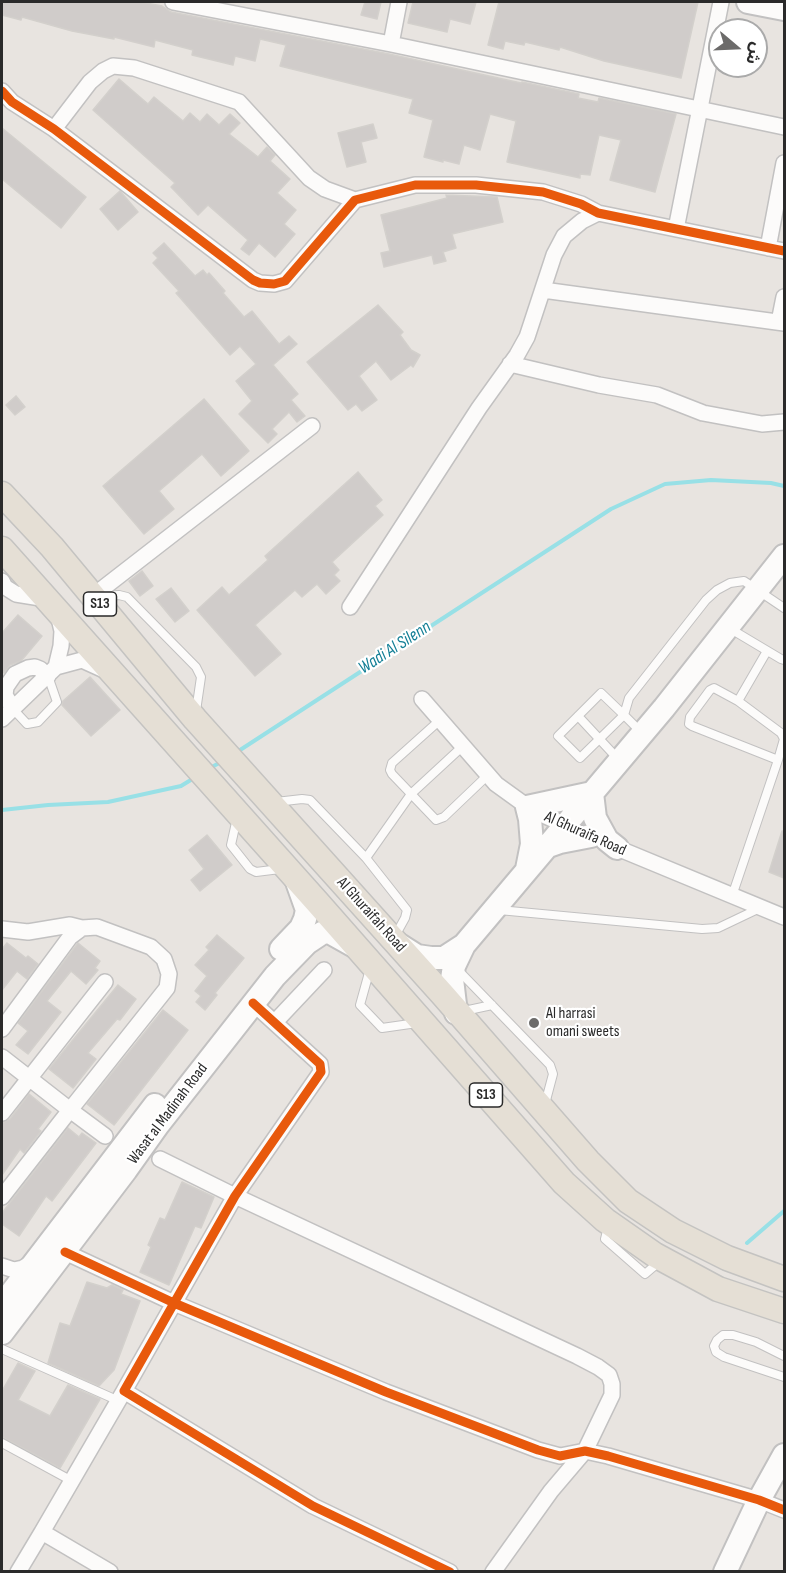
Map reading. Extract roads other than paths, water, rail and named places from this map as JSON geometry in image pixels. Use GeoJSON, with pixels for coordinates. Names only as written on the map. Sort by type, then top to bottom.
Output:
{"type":"FeatureCollection","features":[{"type":"Feature","properties":{"kind":"main road","name":"Al Ghuraifah Road"},"geometry":{"type":"LineString","coordinates":[[2,494],[52,547],[195,718],[588,1161],[628,1200],[673,1231],[727,1258],[784,1279]]}},
{"type":"Feature","properties":{"kind":"main road","name":"Al Ghuraifah Road"},"geometry":{"type":"LineString","coordinates":[[4,557],[52,606],[291,872],[564,1182],[609,1222],[663,1259],[718,1289],[784,1311]]}},
{"type":"Feature","properties":{"kind":"street"},"geometry":{"type":"LineString","coordinates":[[174,2],[391,44],[784,127]]}},
{"type":"Feature","properties":{"kind":"street"},"geometry":{"type":"LineString","coordinates":[[391,44],[399,2]]}},
{"type":"Feature","properties":{"kind":"street"},"geometry":{"type":"LineString","coordinates":[[676,229],[721,2]]}},
{"type":"Feature","properties":{"kind":"street"},"geometry":{"type":"LineString","coordinates":[[748,2],[784,9]]}},
{"type":"Feature","properties":{"kind":"street"},"geometry":{"type":"LineString","coordinates":[[54,129],[90,82],[103,71],[113,66],[134,68],[239,102],[309,178],[325,189],[355,201]]}},
{"type":"Feature","properties":{"kind":"street"},"geometry":{"type":"LineString","coordinates":[[5,102],[54,129],[253,280],[260,282],[274,284],[285,281],[355,201],[415,185],[476,185],[543,192],[561,196],[598,213],[784,251]]}},
{"type":"Feature","properties":{"kind":"street"},"geometry":{"type":"LineString","coordinates":[[768,248],[784,163]]}},
{"type":"Feature","properties":{"kind":"street"},"geometry":{"type":"LineString","coordinates":[[350,607],[527,336],[554,255],[564,236],[582,221],[598,213]]}},
{"type":"Feature","properties":{"kind":"street"},"geometry":{"type":"LineString","coordinates":[[543,290],[782,322],[784,297]]}},
{"type":"Feature","properties":{"kind":"street"},"geometry":{"type":"LineString","coordinates":[[510,364],[599,385],[657,395],[703,413],[762,424],[784,422]]}},
{"type":"Feature","properties":{"kind":"street"},"geometry":{"type":"LineString","coordinates":[[93,596],[312,426]]}},
{"type":"Feature","properties":{"kind":"street"},"geometry":{"type":"LineString","coordinates":[[456,1012],[452,979],[454,966],[464,945],[642,733],[784,556]]}},
{"type":"Feature","properties":{"kind":"street"},"geometry":{"type":"LineString","coordinates":[[2,581],[5,587],[16,594],[52,606],[62,631],[61,646],[52,671]]}},
{"type":"Feature","properties":{"kind":"street"},"geometry":{"type":"LineString","coordinates":[[6,712],[52,671],[82,660],[112,674]]}},
{"type":"Feature","properties":{"kind":"street"},"geometry":{"type":"LineString","coordinates":[[6,712],[6,687],[15,674],[35,667],[52,671]]}},
{"type":"Feature","properties":{"kind":"street","name":"Al Ghuraifa Road"},"geometry":{"type":"LineString","coordinates":[[422,699],[488,775],[527,807],[617,848],[784,916]]}},
{"type":"Feature","properties":{"kind":"street"},"geometry":{"type":"LineString","coordinates":[[528,869],[532,832],[527,807],[592,793]]}},
{"type":"Feature","properties":{"kind":"street"},"geometry":{"type":"LineString","coordinates":[[592,793],[592,806],[597,824],[607,840],[617,848]]}},
{"type":"Feature","properties":{"kind":"street"},"geometry":{"type":"LineString","coordinates":[[546,847],[591,836]]}},
{"type":"Feature","properties":{"kind":"street","name":"Wasat al Madinah Road"},"geometry":{"type":"LineString","coordinates":[[2,1333],[65,1252],[116,1169],[134,1131],[238,1001],[301,928],[307,910],[291,872]]}},
{"type":"Feature","properties":{"kind":"street"},"geometry":{"type":"LineString","coordinates":[[2,929],[28,932],[70,926],[97,927],[151,947],[164,959],[168,974],[167,988],[160,998],[2,1197]]}},
{"type":"Feature","properties":{"kind":"street"},"geometry":{"type":"LineString","coordinates":[[2,1029],[70,937],[82,928]]}},
{"type":"Feature","properties":{"kind":"street","name":"Wasat al Madinah Road"},"geometry":{"type":"LineString","coordinates":[[3,1303],[35,1260],[158,1125],[275,975],[307,943],[322,933],[329,932],[354,946]]}},
{"type":"Feature","properties":{"kind":"street"},"geometry":{"type":"LineString","coordinates":[[392,940],[417,956],[431,958],[444,958],[464,945]]}},
{"type":"Feature","properties":{"kind":"street"},"geometry":{"type":"LineString","coordinates":[[275,1022],[324,970]]}},
{"type":"Feature","properties":{"kind":"street"},"geometry":{"type":"LineString","coordinates":[[2,1113],[105,982]]}},
{"type":"Feature","properties":{"kind":"street"},"geometry":{"type":"LineString","coordinates":[[18,1572],[122,1396],[234,1197],[321,1072],[320,1064],[253,1003]]}},
{"type":"Feature","properties":{"kind":"street"},"geometry":{"type":"LineString","coordinates":[[2,1057],[105,1136],[124,1137],[134,1131]]}},
{"type":"Feature","properties":{"kind":"street"},"geometry":{"type":"LineString","coordinates":[[158,1125],[157,1141],[160,1159]]}},
{"type":"Feature","properties":{"kind":"street"},"geometry":{"type":"LineString","coordinates":[[105,1136],[116,1169],[160,1159],[234,1197],[598,1367],[609,1375],[612,1395],[585,1451],[551,1491],[493,1572]]}},
{"type":"Feature","properties":{"kind":"street"},"geometry":{"type":"LineString","coordinates":[[65,1252],[174,1303],[387,1392],[538,1450],[560,1456],[585,1451],[759,1500],[784,1510]]}},
{"type":"Feature","properties":{"kind":"street"},"geometry":{"type":"LineString","coordinates":[[2,1266],[14,1270],[23,1268],[35,1260]]}},
{"type":"Feature","properties":{"kind":"street"},"geometry":{"type":"LineString","coordinates":[[2,1272],[8,1282],[8,1290],[3,1303]]}},
{"type":"Feature","properties":{"kind":"street"},"geometry":{"type":"LineString","coordinates":[[718,1289],[746,1305],[784,1317]]}},
{"type":"Feature","properties":{"kind":"street"},"geometry":{"type":"LineString","coordinates":[[122,1396],[313,1506],[450,1572]]}},
{"type":"Feature","properties":{"kind":"street"},"geometry":{"type":"LineString","coordinates":[[725,1572],[759,1500],[784,1455]]}},
{"type":"Feature","properties":{"kind":"street"},"geometry":{"type":"LineString","coordinates":[[42,1532],[110,1572]]}},
{"type":"Feature","properties":{"kind":"lane"},"geometry":{"type":"LineString","coordinates":[[642,733],[624,715],[601,693],[558,736],[580,758],[624,715],[629,698],[706,600],[717,590],[730,583],[744,580],[784,608]]}},
{"type":"Feature","properties":{"kind":"lane"},"geometry":{"type":"LineString","coordinates":[[93,596],[127,597],[196,667],[201,677],[195,718]]}},
{"type":"Feature","properties":{"kind":"lane"},"geometry":{"type":"LineString","coordinates":[[728,627],[784,660]]}},
{"type":"Feature","properties":{"kind":"lane"},"geometry":{"type":"LineString","coordinates":[[738,701],[767,651]]}},
{"type":"Feature","properties":{"kind":"lane"},"geometry":{"type":"LineString","coordinates":[[6,712],[27,724],[38,723],[57,702],[52,671]]}},
{"type":"Feature","properties":{"kind":"lane"},"geometry":{"type":"LineString","coordinates":[[732,896],[778,760],[784,739],[738,701],[716,689],[712,689],[690,717],[689,724],[778,760]]}},
{"type":"Feature","properties":{"kind":"lane"},"geometry":{"type":"LineString","coordinates":[[578,716],[619,760]]}},
{"type":"Feature","properties":{"kind":"lane"},"geometry":{"type":"LineString","coordinates":[[440,720],[390,766],[392,774],[433,817],[441,819],[488,775]]}},
{"type":"Feature","properties":{"kind":"lane"},"geometry":{"type":"LineString","coordinates":[[366,858],[411,794],[463,746]]}},
{"type":"Feature","properties":{"kind":"lane"},"geometry":{"type":"LineString","coordinates":[[270,802],[310,800],[366,858],[406,910],[405,918],[392,940]]}},
{"type":"Feature","properties":{"kind":"lane"},"geometry":{"type":"LineString","coordinates":[[494,909],[702,929],[718,928],[761,908]]}},
{"type":"Feature","properties":{"kind":"lane"},"geometry":{"type":"LineString","coordinates":[[371,965],[360,1005],[382,1028],[422,1022]]}},
{"type":"Feature","properties":{"kind":"lane"},"geometry":{"type":"LineString","coordinates":[[454,966],[550,1065],[553,1074],[543,1111]]}},
{"type":"Feature","properties":{"kind":"lane"},"geometry":{"type":"LineString","coordinates":[[456,1012],[492,1005]]}},
{"type":"Feature","properties":{"kind":"lane"},"geometry":{"type":"LineString","coordinates":[[784,1356],[756,1342],[733,1335],[723,1335],[714,1346],[716,1352],[724,1357],[784,1377]]}},
{"type":"Feature","properties":{"kind":"lane"},"geometry":{"type":"LineString","coordinates":[[2,1349],[122,1396]]}},
{"type":"Feature","properties":{"kind":"lane"},"geometry":{"type":"LineString","coordinates":[[2,1443],[72,1481]]}},
{"type":"Feature","properties":{"kind":"waterway","name":"Wadi Al Silenn"},"geometry":{"type":"LineString","coordinates":[[237,752],[611,509],[665,484],[711,480],[771,483],[784,486]]}},
{"type":"Feature","properties":{"kind":"waterway","name":"Wadi Al Silenn"},"geometry":{"type":"LineString","coordinates":[[208,769],[223,761]]}},
{"type":"Feature","properties":{"kind":"waterway","name":"Wadi Al Silenn"},"geometry":{"type":"LineString","coordinates":[[2,810],[108,802],[181,786],[194,778]]}},
{"type":"Feature","properties":{"kind":"waterway"},"geometry":{"type":"LineString","coordinates":[[747,1243],[784,1211]]}},
{"type":"Feature","properties":{"kind":"place","name":"Al harrasi omani sweets"},"geometry":{"type":"Point","coordinates":[534,1023]}}]}
